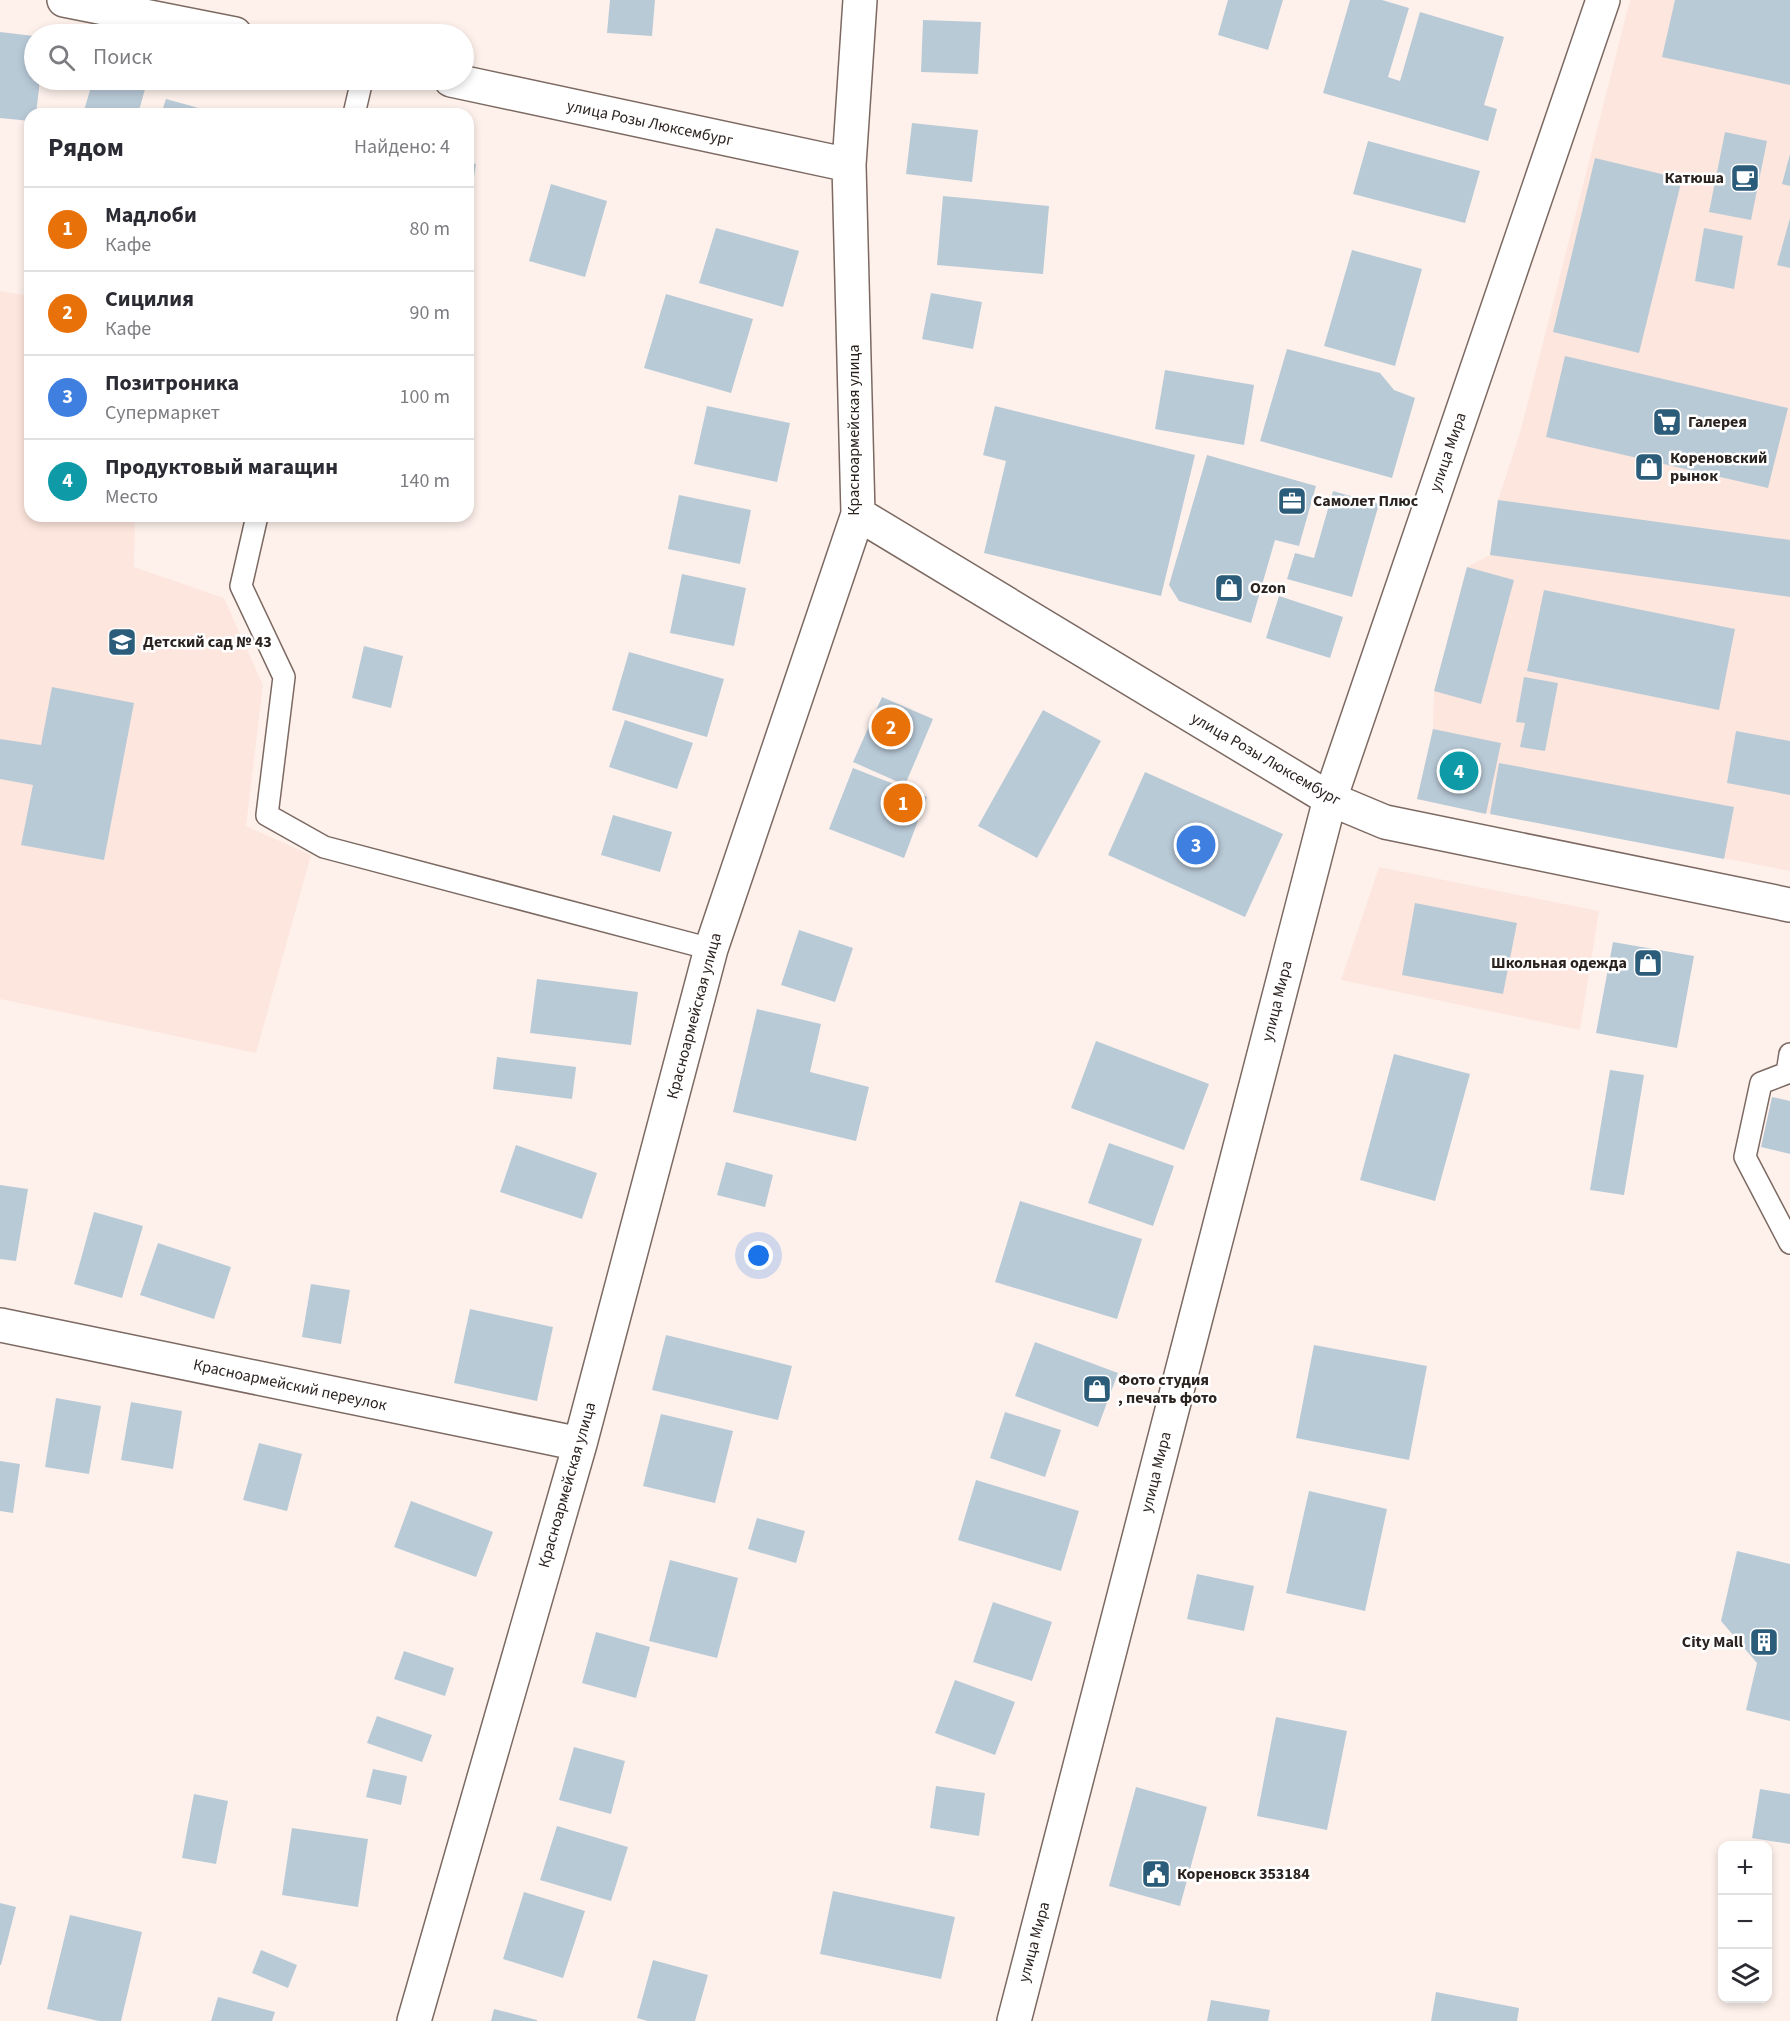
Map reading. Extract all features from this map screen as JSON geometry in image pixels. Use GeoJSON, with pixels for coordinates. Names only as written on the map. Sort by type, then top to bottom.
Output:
{"type":"FeatureCollection","features":[{"type":"Feature","properties":{"kind":"street"},"geometry":{"type":"LineString","coordinates":[[64,0],[185,24]]}},
{"type":"Feature","properties":{"kind":"street","name":"Красноармейская улица"},"geometry":{"type":"LineString","coordinates":[[414,2021],[580,1444],[711,949],[858,514],[849,165],[861,0]]}},
{"type":"Feature","properties":{"kind":"street","name":"улица Мира"},"geometry":{"type":"LineString","coordinates":[[1014,2021],[1330,799],[1603,0]]}},
{"type":"Feature","properties":{"kind":"street","name":"улица Розы Люксембург"},"geometry":{"type":"LineString","coordinates":[[474,85],[849,165]]}},
{"type":"Feature","properties":{"kind":"street","name":"улица Розы Люксембург"},"geometry":{"type":"LineString","coordinates":[[858,514],[1330,799],[1385,822],[1790,905]]}},
{"type":"Feature","properties":{"kind":"street","name":"Красноармейский переулок"},"geometry":{"type":"LineString","coordinates":[[0,1325],[580,1444]]}},
{"type":"Feature","properties":{"kind":"lane"},"geometry":{"type":"LineString","coordinates":[[355,108],[360,90]]}},
{"type":"Feature","properties":{"kind":"lane"},"geometry":{"type":"LineString","coordinates":[[256,522],[241,586],[284,677],[267,815],[324,847],[711,949]]}},
{"type":"Feature","properties":{"kind":"lane"},"geometry":{"type":"LineString","coordinates":[[1789,1067],[1761,1083],[1745,1157],[1790,1243]]}},
{"type":"Feature","properties":{"kind":"shaded area","name":"Кореновский рынок"},"geometry":{"type":"Polygon","coordinates":[[[1630,0],[1790,0],[1790,871],[1417,799],[1433,729],[1434,691],[1467,567],[1490,555],[1498,500],[1520,433],[1630,0]]]}},
{"type":"Feature","properties":{"kind":"shaded area","name":"Детский сад № 43"},"geometry":{"type":"Polygon","coordinates":[[[0,291],[24,295],[24,522],[135,522],[134,567],[224,598],[263,685],[246,826],[311,855],[256,1053],[0,999],[0,291]]]}},
{"type":"Feature","properties":{"kind":"shaded area"},"geometry":{"type":"Polygon","coordinates":[[[1379,867],[1599,911],[1580,1030],[1341,980],[1379,867]]]}},
{"type":"Feature","properties":{"kind":"building"},"geometry":{"type":"Polygon","coordinates":[[[610,0],[655,0],[652,36],[607,33],[610,0]]]}},
{"type":"Feature","properties":{"kind":"building"},"geometry":{"type":"Polygon","coordinates":[[[1228,0],[1283,0],[1268,50],[1218,35],[1228,0]]]}},
{"type":"Feature","properties":{"kind":"building"},"geometry":{"type":"Polygon","coordinates":[[[1350,0],[1382,0],[1409,8],[1388,77],[1400,81],[1420,12],[1504,37],[1484,105],[1497,109],[1488,141],[1323,93],[1350,0]]]}},
{"type":"Feature","properties":{"kind":"building"},"geometry":{"type":"Polygon","coordinates":[[[1675,0],[1790,0],[1790,85],[1662,57],[1675,0]]]}},
{"type":"Feature","properties":{"kind":"building"},"geometry":{"type":"Polygon","coordinates":[[[923,20],[981,22],[978,74],[921,72],[923,20]]]}},
{"type":"Feature","properties":{"kind":"building"},"geometry":{"type":"Polygon","coordinates":[[[0,32],[24,35],[24,90],[39,90],[37,108],[24,108],[24,120],[0,118],[0,32]]]}},
{"type":"Feature","properties":{"kind":"building"},"geometry":{"type":"Polygon","coordinates":[[[90,90],[145,90],[140,108],[85,108],[90,90]]]}},
{"type":"Feature","properties":{"kind":"building"},"geometry":{"type":"Polygon","coordinates":[[[166,99],[199,108],[163,108],[166,99]]]}},
{"type":"Feature","properties":{"kind":"building"},"geometry":{"type":"Polygon","coordinates":[[[912,123],[978,130],[972,182],[906,174],[912,123]]]}},
{"type":"Feature","properties":{"kind":"building"},"geometry":{"type":"Polygon","coordinates":[[[1725,132],[1767,141],[1751,220],[1709,212],[1725,132]]]}},
{"type":"Feature","properties":{"kind":"building"},"geometry":{"type":"Polygon","coordinates":[[[1368,141],[1480,171],[1465,223],[1353,194],[1368,141]]]}},
{"type":"Feature","properties":{"kind":"building"},"geometry":{"type":"Polygon","coordinates":[[[1790,154],[1790,186],[1782,184],[1790,154]]]}},
{"type":"Feature","properties":{"kind":"building"},"geometry":{"type":"Polygon","coordinates":[[[1595,158],[1682,179],[1639,353],[1553,332],[1595,158]]]}},
{"type":"Feature","properties":{"kind":"building"},"geometry":{"type":"Polygon","coordinates":[[[551,184],[607,201],[585,277],[529,261],[551,184]]]}},
{"type":"Feature","properties":{"kind":"building"},"geometry":{"type":"Polygon","coordinates":[[[943,196],[1049,206],[1043,274],[937,265],[943,196]]]}},
{"type":"Feature","properties":{"kind":"building"},"geometry":{"type":"Polygon","coordinates":[[[1790,218],[1790,268],[1777,265],[1790,218]]]}},
{"type":"Feature","properties":{"kind":"building"},"geometry":{"type":"Polygon","coordinates":[[[716,228],[799,251],[783,307],[699,283],[716,228]]]}},
{"type":"Feature","properties":{"kind":"building"},"geometry":{"type":"Polygon","coordinates":[[[1704,228],[1743,236],[1734,289],[1695,281],[1704,228]]]}},
{"type":"Feature","properties":{"kind":"building"},"geometry":{"type":"Polygon","coordinates":[[[1352,250],[1422,269],[1395,366],[1324,346],[1352,250]]]}},
{"type":"Feature","properties":{"kind":"building"},"geometry":{"type":"Polygon","coordinates":[[[931,293],[982,302],[973,349],[922,339],[931,293]]]}},
{"type":"Feature","properties":{"kind":"building"},"geometry":{"type":"Polygon","coordinates":[[[666,294],[753,319],[731,393],[644,368],[666,294]]]}},
{"type":"Feature","properties":{"kind":"building"},"geometry":{"type":"Polygon","coordinates":[[[1287,349],[1380,373],[1394,390],[1415,398],[1392,478],[1260,441],[1287,349]]]}},
{"type":"Feature","properties":{"kind":"building","name":"Галерея"},"geometry":{"type":"Polygon","coordinates":[[[1565,356],[1788,408],[1768,488],[1546,437],[1565,356]]]}},
{"type":"Feature","properties":{"kind":"building"},"geometry":{"type":"Polygon","coordinates":[[[1165,370],[1254,385],[1244,445],[1155,429],[1165,370]]]}},
{"type":"Feature","properties":{"kind":"building"},"geometry":{"type":"Polygon","coordinates":[[[707,406],[790,423],[777,482],[694,464],[707,406]]]}},
{"type":"Feature","properties":{"kind":"building"},"geometry":{"type":"Polygon","coordinates":[[[995,406],[1195,455],[1161,596],[984,553],[1006,461],[983,455],[995,406]]]}},
{"type":"Feature","properties":{"kind":"building"},"geometry":{"type":"Polygon","coordinates":[[[1207,455],[1316,486],[1299,546],[1275,540],[1251,623],[1179,601],[1169,585],[1207,455]]]}},
{"type":"Feature","properties":{"kind":"building"},"geometry":{"type":"Polygon","coordinates":[[[1333,491],[1379,504],[1352,597],[1287,579],[1295,553],[1314,558],[1333,491]]]}},
{"type":"Feature","properties":{"kind":"building"},"geometry":{"type":"Polygon","coordinates":[[[679,495],[751,510],[740,564],[668,549],[679,495]]]}},
{"type":"Feature","properties":{"kind":"building"},"geometry":{"type":"Polygon","coordinates":[[[1498,500],[1790,540],[1790,597],[1490,555],[1498,500]]]}},
{"type":"Feature","properties":{"kind":"building"},"geometry":{"type":"Polygon","coordinates":[[[1467,567],[1514,580],[1481,704],[1434,691],[1467,567]]]}},
{"type":"Feature","properties":{"kind":"building"},"geometry":{"type":"Polygon","coordinates":[[[682,574],[746,588],[734,646],[670,633],[682,574]]]}},
{"type":"Feature","properties":{"kind":"building"},"geometry":{"type":"Polygon","coordinates":[[[1544,590],[1735,629],[1719,710],[1527,671],[1544,590]]]}},
{"type":"Feature","properties":{"kind":"building"},"geometry":{"type":"Polygon","coordinates":[[[1279,596],[1343,617],[1330,658],[1266,638],[1279,596]]]}},
{"type":"Feature","properties":{"kind":"building"},"geometry":{"type":"Polygon","coordinates":[[[364,646],[403,656],[391,708],[352,698],[364,646]]]}},
{"type":"Feature","properties":{"kind":"building"},"geometry":{"type":"Polygon","coordinates":[[[629,652],[724,679],[707,737],[612,710],[629,652]]]}},
{"type":"Feature","properties":{"kind":"building"},"geometry":{"type":"Polygon","coordinates":[[[1524,677],[1558,683],[1545,751],[1520,747],[1525,723],[1516,722],[1524,677]]]}},
{"type":"Feature","properties":{"kind":"building"},"geometry":{"type":"Polygon","coordinates":[[[52,687],[134,703],[104,860],[21,845],[33,785],[0,779],[0,739],[41,745],[52,687]]]}},
{"type":"Feature","properties":{"kind":"building"},"geometry":{"type":"Polygon","coordinates":[[[882,697],[933,719],[905,785],[853,762],[882,697]]]}},
{"type":"Feature","properties":{"kind":"building"},"geometry":{"type":"Polygon","coordinates":[[[1043,710],[1101,741],[1037,858],[978,826],[1043,710]]]}},
{"type":"Feature","properties":{"kind":"building"},"geometry":{"type":"Polygon","coordinates":[[[625,720],[693,743],[677,789],[609,767],[625,720]]]}},
{"type":"Feature","properties":{"kind":"building"},"geometry":{"type":"Polygon","coordinates":[[[1433,729],[1501,743],[1486,814],[1417,799],[1433,729]]]}},
{"type":"Feature","properties":{"kind":"building"},"geometry":{"type":"Polygon","coordinates":[[[1736,731],[1790,741],[1790,795],[1727,783],[1736,731]]]}},
{"type":"Feature","properties":{"kind":"building"},"geometry":{"type":"Polygon","coordinates":[[[1499,763],[1734,807],[1724,859],[1490,814],[1499,763]]]}},
{"type":"Feature","properties":{"kind":"building"},"geometry":{"type":"Polygon","coordinates":[[[853,768],[927,797],[904,858],[829,829],[853,768]]]}},
{"type":"Feature","properties":{"kind":"building"},"geometry":{"type":"Polygon","coordinates":[[[1145,772],[1283,834],[1245,917],[1108,855],[1145,772]]]}},
{"type":"Feature","properties":{"kind":"building"},"geometry":{"type":"Polygon","coordinates":[[[613,815],[672,832],[660,872],[601,855],[613,815]]]}},
{"type":"Feature","properties":{"kind":"building"},"geometry":{"type":"Polygon","coordinates":[[[1415,903],[1517,923],[1503,994],[1402,975],[1415,903]]]}},
{"type":"Feature","properties":{"kind":"building"},"geometry":{"type":"Polygon","coordinates":[[[799,930],[853,948],[835,1002],[781,985],[799,930]]]}},
{"type":"Feature","properties":{"kind":"building"},"geometry":{"type":"Polygon","coordinates":[[[1613,942],[1694,956],[1677,1048],[1596,1033],[1613,942]]]}},
{"type":"Feature","properties":{"kind":"building"},"geometry":{"type":"Polygon","coordinates":[[[537,979],[638,992],[631,1045],[530,1033],[537,979]]]}},
{"type":"Feature","properties":{"kind":"building"},"geometry":{"type":"Polygon","coordinates":[[[757,1009],[821,1024],[810,1072],[869,1087],[856,1141],[733,1112],[757,1009]]]}},
{"type":"Feature","properties":{"kind":"building"},"geometry":{"type":"Polygon","coordinates":[[[1096,1041],[1209,1084],[1184,1150],[1071,1108],[1096,1041]]]}},
{"type":"Feature","properties":{"kind":"building"},"geometry":{"type":"Polygon","coordinates":[[[1394,1054],[1470,1074],[1435,1201],[1360,1180],[1394,1054]]]}},
{"type":"Feature","properties":{"kind":"building"},"geometry":{"type":"Polygon","coordinates":[[[497,1057],[576,1067],[572,1099],[493,1089],[497,1057]]]}},
{"type":"Feature","properties":{"kind":"building"},"geometry":{"type":"Polygon","coordinates":[[[1610,1070],[1644,1075],[1624,1195],[1590,1190],[1610,1070]]]}},
{"type":"Feature","properties":{"kind":"building"},"geometry":{"type":"Polygon","coordinates":[[[1772,1097],[1790,1101],[1790,1154],[1761,1147],[1772,1097]]]}},
{"type":"Feature","properties":{"kind":"building"},"geometry":{"type":"Polygon","coordinates":[[[1109,1143],[1174,1166],[1153,1226],[1088,1203],[1109,1143]]]}},
{"type":"Feature","properties":{"kind":"building"},"geometry":{"type":"Polygon","coordinates":[[[516,1145],[597,1173],[582,1219],[500,1192],[516,1145]]]}},
{"type":"Feature","properties":{"kind":"building"},"geometry":{"type":"Polygon","coordinates":[[[726,1162],[773,1175],[765,1207],[717,1195],[726,1162]]]}},
{"type":"Feature","properties":{"kind":"building"},"geometry":{"type":"Polygon","coordinates":[[[0,1185],[28,1189],[16,1261],[0,1259],[0,1185]]]}},
{"type":"Feature","properties":{"kind":"building"},"geometry":{"type":"Polygon","coordinates":[[[1020,1201],[1142,1239],[1117,1319],[995,1282],[1020,1201]]]}},
{"type":"Feature","properties":{"kind":"building"},"geometry":{"type":"Polygon","coordinates":[[[94,1212],[143,1226],[122,1298],[74,1284],[94,1212]]]}},
{"type":"Feature","properties":{"kind":"building"},"geometry":{"type":"Polygon","coordinates":[[[158,1243],[231,1267],[214,1319],[140,1295],[158,1243]]]}},
{"type":"Feature","properties":{"kind":"building"},"geometry":{"type":"Polygon","coordinates":[[[311,1284],[350,1290],[341,1344],[302,1337],[311,1284]]]}},
{"type":"Feature","properties":{"kind":"building"},"geometry":{"type":"Polygon","coordinates":[[[470,1309],[553,1327],[537,1401],[454,1383],[470,1309]]]}},
{"type":"Feature","properties":{"kind":"building"},"geometry":{"type":"Polygon","coordinates":[[[666,1335],[792,1366],[778,1420],[652,1390],[666,1335]]]}},
{"type":"Feature","properties":{"kind":"building"},"geometry":{"type":"Polygon","coordinates":[[[1035,1342],[1118,1373],[1098,1427],[1015,1396],[1035,1342]]]}},
{"type":"Feature","properties":{"kind":"building"},"geometry":{"type":"Polygon","coordinates":[[[1314,1345],[1427,1366],[1409,1460],[1296,1438],[1314,1345]]]}},
{"type":"Feature","properties":{"kind":"building"},"geometry":{"type":"Polygon","coordinates":[[[56,1398],[101,1406],[89,1474],[45,1467],[56,1398]]]}},
{"type":"Feature","properties":{"kind":"building"},"geometry":{"type":"Polygon","coordinates":[[[131,1402],[182,1411],[173,1469],[121,1460],[131,1402]]]}},
{"type":"Feature","properties":{"kind":"building"},"geometry":{"type":"Polygon","coordinates":[[[1005,1412],[1061,1430],[1045,1477],[990,1458],[1005,1412]]]}},
{"type":"Feature","properties":{"kind":"building"},"geometry":{"type":"Polygon","coordinates":[[[661,1414],[733,1431],[715,1503],[643,1486],[661,1414]]]}},
{"type":"Feature","properties":{"kind":"building"},"geometry":{"type":"Polygon","coordinates":[[[259,1443],[302,1454],[287,1511],[243,1500],[259,1443]]]}},
{"type":"Feature","properties":{"kind":"building"},"geometry":{"type":"Polygon","coordinates":[[[0,1461],[20,1464],[13,1513],[0,1511],[0,1461]]]}},
{"type":"Feature","properties":{"kind":"building"},"geometry":{"type":"Polygon","coordinates":[[[976,1480],[1079,1511],[1061,1571],[958,1540],[976,1480]]]}},
{"type":"Feature","properties":{"kind":"building"},"geometry":{"type":"Polygon","coordinates":[[[1309,1491],[1387,1509],[1365,1611],[1286,1593],[1309,1491]]]}},
{"type":"Feature","properties":{"kind":"building"},"geometry":{"type":"Polygon","coordinates":[[[411,1501],[493,1532],[476,1577],[394,1547],[411,1501]]]}},
{"type":"Feature","properties":{"kind":"building"},"geometry":{"type":"Polygon","coordinates":[[[757,1518],[805,1531],[796,1563],[748,1549],[757,1518]]]}},
{"type":"Feature","properties":{"kind":"building","name":"City Mall"},"geometry":{"type":"Polygon","coordinates":[[[1737,1551],[1790,1564],[1790,1721],[1746,1710],[1757,1663],[1721,1621],[1737,1551]]]}},
{"type":"Feature","properties":{"kind":"building"},"geometry":{"type":"Polygon","coordinates":[[[670,1560],[738,1578],[717,1658],[649,1641],[670,1560]]]}},
{"type":"Feature","properties":{"kind":"building"},"geometry":{"type":"Polygon","coordinates":[[[1197,1574],[1254,1586],[1244,1631],[1187,1619],[1197,1574]]]}},
{"type":"Feature","properties":{"kind":"building"},"geometry":{"type":"Polygon","coordinates":[[[993,1602],[1052,1622],[1032,1681],[973,1662],[993,1602]]]}},
{"type":"Feature","properties":{"kind":"building"},"geometry":{"type":"Polygon","coordinates":[[[596,1632],[650,1647],[636,1698],[582,1683],[596,1632]]]}},
{"type":"Feature","properties":{"kind":"building"},"geometry":{"type":"Polygon","coordinates":[[[404,1651],[454,1668],[445,1696],[394,1679],[404,1651]]]}},
{"type":"Feature","properties":{"kind":"building"},"geometry":{"type":"Polygon","coordinates":[[[955,1680],[1015,1702],[995,1755],[935,1733],[955,1680]]]}},
{"type":"Feature","properties":{"kind":"building"},"geometry":{"type":"Polygon","coordinates":[[[377,1716],[432,1735],[422,1762],[367,1743],[377,1716]]]}},
{"type":"Feature","properties":{"kind":"building"},"geometry":{"type":"Polygon","coordinates":[[[1276,1717],[1347,1731],[1327,1830],[1257,1816],[1276,1717]]]}},
{"type":"Feature","properties":{"kind":"building"},"geometry":{"type":"Polygon","coordinates":[[[574,1747],[625,1761],[611,1814],[559,1800],[574,1747]]]}},
{"type":"Feature","properties":{"kind":"building"},"geometry":{"type":"Polygon","coordinates":[[[373,1769],[407,1776],[401,1805],[366,1797],[373,1769]]]}},
{"type":"Feature","properties":{"kind":"building"},"geometry":{"type":"Polygon","coordinates":[[[936,1786],[985,1793],[979,1836],[930,1828],[936,1786]]]}},
{"type":"Feature","properties":{"kind":"building"},"geometry":{"type":"Polygon","coordinates":[[[1136,1787],[1207,1807],[1180,1906],[1109,1886],[1136,1787]]]}},
{"type":"Feature","properties":{"kind":"building"},"geometry":{"type":"Polygon","coordinates":[[[1760,1789],[1790,1794],[1790,1844],[1752,1838],[1760,1789]]]}},
{"type":"Feature","properties":{"kind":"building"},"geometry":{"type":"Polygon","coordinates":[[[194,1794],[228,1801],[216,1864],[182,1858],[194,1794]]]}},
{"type":"Feature","properties":{"kind":"building"},"geometry":{"type":"Polygon","coordinates":[[[557,1826],[628,1847],[611,1901],[540,1880],[557,1826]]]}},
{"type":"Feature","properties":{"kind":"building"},"geometry":{"type":"Polygon","coordinates":[[[292,1828],[368,1839],[358,1907],[282,1895],[292,1828]]]}},
{"type":"Feature","properties":{"kind":"building"},"geometry":{"type":"Polygon","coordinates":[[[833,1891],[955,1917],[941,1979],[820,1954],[833,1891]]]}},
{"type":"Feature","properties":{"kind":"building"},"geometry":{"type":"Polygon","coordinates":[[[524,1892],[585,1911],[563,1978],[503,1959],[524,1892]]]}},
{"type":"Feature","properties":{"kind":"building"},"geometry":{"type":"Polygon","coordinates":[[[0,1903],[16,1907],[1,1965],[0,1965],[0,1903]]]}},
{"type":"Feature","properties":{"kind":"building"},"geometry":{"type":"Polygon","coordinates":[[[70,1915],[142,1932],[121,2021],[99,2021],[47,2009],[70,1915]]]}},
{"type":"Feature","properties":{"kind":"building"},"geometry":{"type":"Polygon","coordinates":[[[261,1950],[297,1965],[288,1988],[252,1973],[261,1950]]]}},
{"type":"Feature","properties":{"kind":"building"},"geometry":{"type":"Polygon","coordinates":[[[653,1960],[708,1975],[695,2021],[648,2021],[637,2018],[653,1960]]]}},
{"type":"Feature","properties":{"kind":"building"},"geometry":{"type":"Polygon","coordinates":[[[1436,1992],[1519,2008],[1517,2021],[1431,2021],[1436,1992]]]}},
{"type":"Feature","properties":{"kind":"building"},"geometry":{"type":"Polygon","coordinates":[[[218,1997],[275,2012],[272,2021],[211,2021],[218,1997]]]}},
{"type":"Feature","properties":{"kind":"building"},"geometry":{"type":"Polygon","coordinates":[[[1211,2000],[1270,2010],[1268,2021],[1207,2021],[1211,2000]]]}},
{"type":"Feature","properties":{"kind":"building"},"geometry":{"type":"Polygon","coordinates":[[[494,2009],[537,2020],[537,2021],[491,2021],[494,2009]]]}},
{"type":"Feature","properties":{"kind":"place","name":"Катюша"},"geometry":{"type":"Point","coordinates":[1745,178]}},
{"type":"Feature","properties":{"kind":"place","name":"Галерея"},"geometry":{"type":"Point","coordinates":[1667,422]}},
{"type":"Feature","properties":{"kind":"place","name":"Кореновский рынок"},"geometry":{"type":"Point","coordinates":[1649,467]}},
{"type":"Feature","properties":{"kind":"place","name":"Самолет Плюс"},"geometry":{"type":"Point","coordinates":[1292,501]}},
{"type":"Feature","properties":{"kind":"place","name":"Ozon"},"geometry":{"type":"Point","coordinates":[1229,588]}},
{"type":"Feature","properties":{"kind":"place","name":"Детский сад № 43"},"geometry":{"type":"Point","coordinates":[122,642]}},
{"type":"Feature","properties":{"kind":"place","name":"Сицилия"},"geometry":{"type":"Point","coordinates":[891,727]}},
{"type":"Feature","properties":{"kind":"place","name":"Продуктовый магащин"},"geometry":{"type":"Point","coordinates":[1459,771]}},
{"type":"Feature","properties":{"kind":"place","name":"Мадлоби"},"geometry":{"type":"Point","coordinates":[903,803]}},
{"type":"Feature","properties":{"kind":"place","name":"Позитроника"},"geometry":{"type":"Point","coordinates":[1196,845]}},
{"type":"Feature","properties":{"kind":"place","name":"Школьная одежда"},"geometry":{"type":"Point","coordinates":[1648,963]}},
{"type":"Feature","properties":{"kind":"place","name":"Фото студия , печать фото"},"geometry":{"type":"Point","coordinates":[1097,1389]}},
{"type":"Feature","properties":{"kind":"place","name":"City Mall"},"geometry":{"type":"Point","coordinates":[1764,1642]}},
{"type":"Feature","properties":{"kind":"place","name":"Кореновск 353184"},"geometry":{"type":"Point","coordinates":[1156,1874]}}]}
